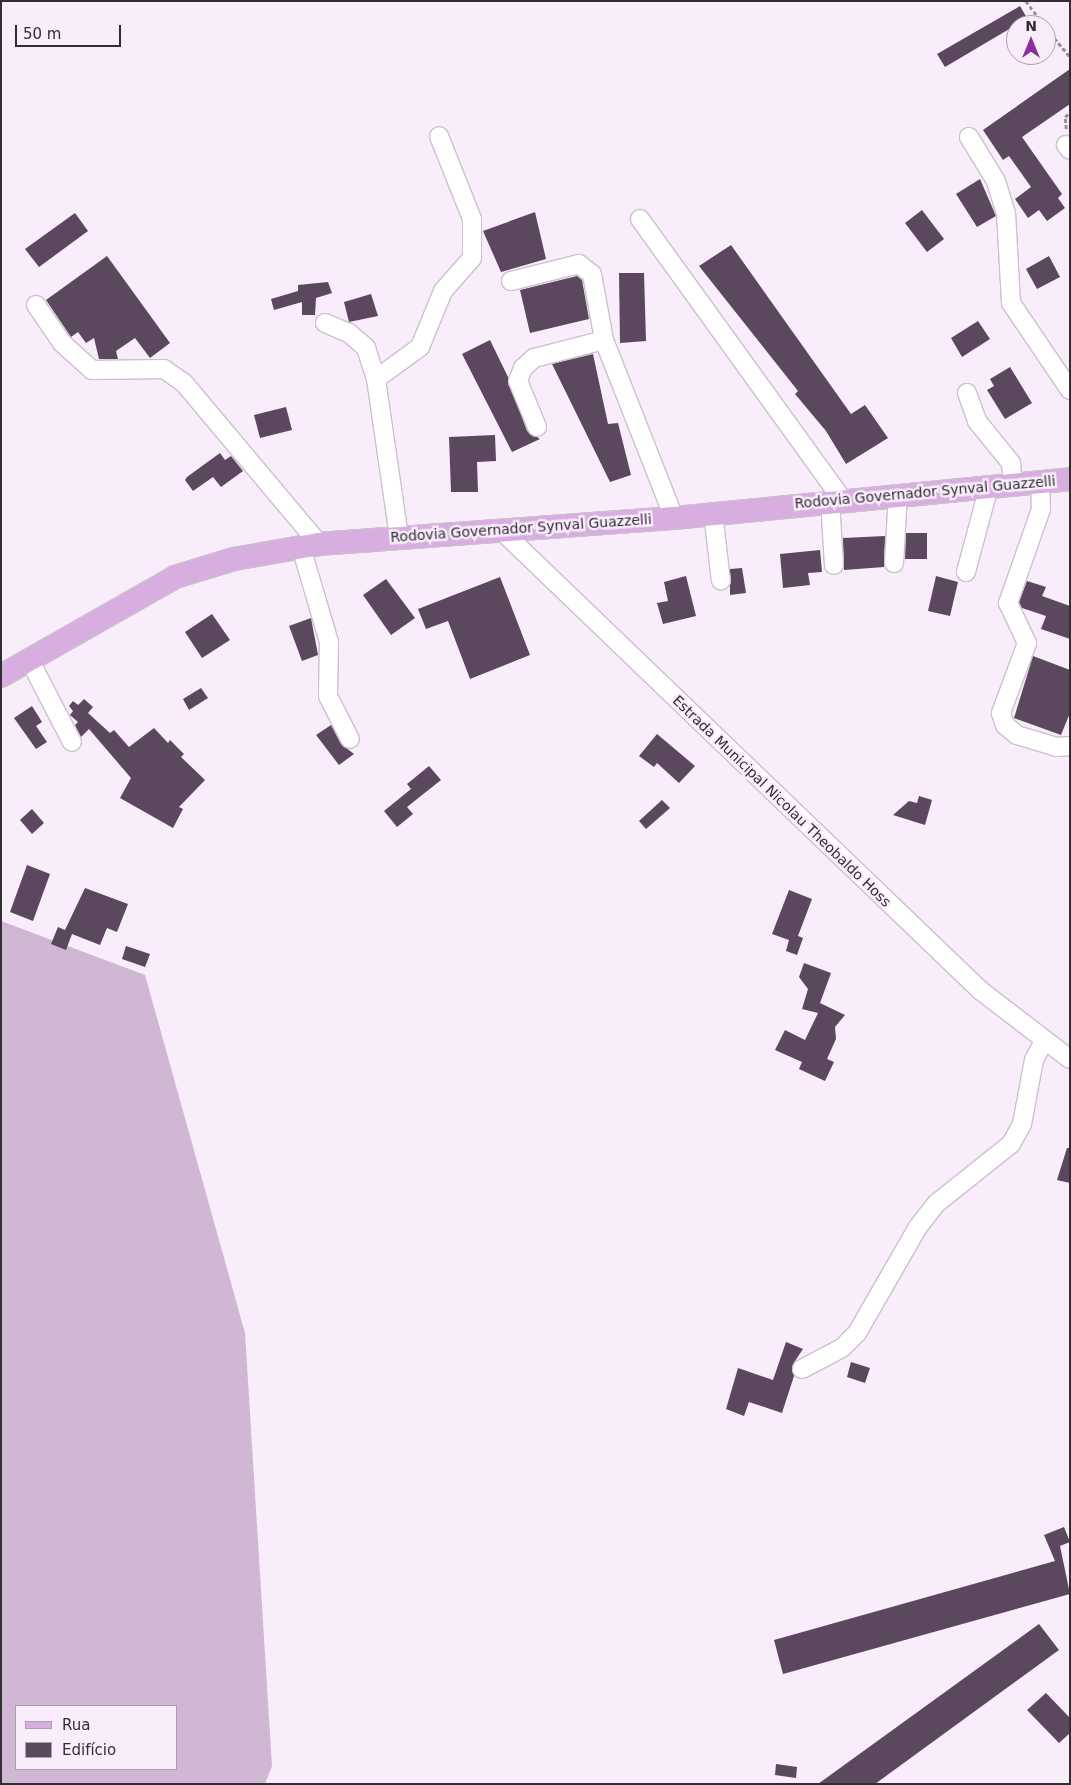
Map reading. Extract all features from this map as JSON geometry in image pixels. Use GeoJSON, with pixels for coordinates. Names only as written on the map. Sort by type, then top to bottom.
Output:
{"type":"FeatureCollection","features":[{"type":"Feature","properties":{"kind":"main road","name":"Rodovia Governador Synval Guazzelli"},"geometry":{"type":"LineString","coordinates":[[1,676],[176,578],[234,559],[310,545],[399,536],[504,532],[674,518],[836,499],[1070,479]]}},
{"type":"Feature","properties":{"kind":"street"},"geometry":{"type":"LineString","coordinates":[[376,379],[420,347],[443,291],[472,258],[472,219],[439,136]]}},
{"type":"Feature","properties":{"kind":"street"},"geometry":{"type":"LineString","coordinates":[[969,137],[996,181],[1006,212],[1011,303],[1070,390]]}},
{"type":"Feature","properties":{"kind":"street"},"geometry":{"type":"LineString","coordinates":[[640,219],[836,499],[834,565]]}},
{"type":"Feature","properties":{"kind":"street"},"geometry":{"type":"LineString","coordinates":[[511,281],[579,264],[592,274],[604,340],[674,518]]}},
{"type":"Feature","properties":{"kind":"street"},"geometry":{"type":"LineString","coordinates":[[36,305],[62,343],[92,370],[164,369],[184,384],[310,545],[329,642],[328,696],[350,739]]}},
{"type":"Feature","properties":{"kind":"street"},"geometry":{"type":"LineString","coordinates":[[325,323],[349,333],[366,348],[376,379],[399,536]]}},
{"type":"Feature","properties":{"kind":"street"},"geometry":{"type":"LineString","coordinates":[[538,427],[518,381],[523,368],[534,358],[604,340]]}},
{"type":"Feature","properties":{"kind":"street"},"geometry":{"type":"LineString","coordinates":[[967,393],[977,421],[1011,462],[1012,484]]}},
{"type":"Feature","properties":{"kind":"street"},"geometry":{"type":"LineString","coordinates":[[1040,481],[1041,509],[1008,603],[1027,643],[1001,713],[1005,725],[1017,735],[1057,747],[1070,746]]}},
{"type":"Feature","properties":{"kind":"street"},"geometry":{"type":"LineString","coordinates":[[966,572],[989,486]]}},
{"type":"Feature","properties":{"kind":"street"},"geometry":{"type":"LineString","coordinates":[[894,563],[898,494]]}},
{"type":"Feature","properties":{"kind":"street"},"geometry":{"type":"LineString","coordinates":[[713,513],[721,581]]}},
{"type":"Feature","properties":{"kind":"street","name":"Estrada Municipal Nicolau Theobaldo Hoss"},"geometry":{"type":"LineString","coordinates":[[504,532],[980,990],[1044,1041],[1070,1059]]}},
{"type":"Feature","properties":{"kind":"street"},"geometry":{"type":"LineString","coordinates":[[30,661],[72,742]]}},
{"type":"Feature","properties":{"kind":"street"},"geometry":{"type":"LineString","coordinates":[[802,1368],[842,1348],[857,1333],[918,1227],[937,1203],[1011,1144],[1022,1124],[1034,1060],[1044,1041]]}},
{"type":"Feature","properties":{"kind":"path"},"geometry":{"type":"LineString","coordinates":[[1026,1],[1037,15]]}},
{"type":"Feature","properties":{"kind":"path"},"geometry":{"type":"LineString","coordinates":[[1056,40],[1070,57]]}},
{"type":"Feature","properties":{"kind":"path"},"geometry":{"type":"LineString","coordinates":[[1068,147],[1065,117],[1070,112]]}},
{"type":"Feature","properties":{"kind":"shaded area"},"geometry":{"type":"Polygon","coordinates":[[[1,921],[145,975],[245,1333],[272,1766],[265,1784],[1,1784],[1,921]]]}},
{"type":"Feature","properties":{"kind":"building"},"geometry":{"type":"Polygon","coordinates":[[[1020,6],[1025,15],[1006,15],[1006,31],[945,67],[937,54],[1020,6]]]}},
{"type":"Feature","properties":{"kind":"building"},"geometry":{"type":"Polygon","coordinates":[[[1070,69],[1070,104],[1022,137],[1062,194],[1058,198],[1065,208],[1047,221],[1039,210],[1028,218],[1015,199],[1031,187],[1009,156],[1003,160],[983,130],[1070,69]]]}},
{"type":"Feature","properties":{"kind":"building"},"geometry":{"type":"Polygon","coordinates":[[[980,179],[996,216],[977,227],[956,194],[980,179]]]}},
{"type":"Feature","properties":{"kind":"building"},"geometry":{"type":"Polygon","coordinates":[[[922,210],[944,239],[927,252],[905,223],[922,210]]]}},
{"type":"Feature","properties":{"kind":"building"},"geometry":{"type":"Polygon","coordinates":[[[535,212],[546,259],[501,272],[483,231],[535,212]]]}},
{"type":"Feature","properties":{"kind":"building"},"geometry":{"type":"Polygon","coordinates":[[[75,213],[88,231],[39,267],[25,249],[75,213]]]}},
{"type":"Feature","properties":{"kind":"building"},"geometry":{"type":"Polygon","coordinates":[[[731,245],[851,414],[865,405],[888,438],[846,464],[826,431],[795,394],[798,391],[699,266],[731,245]]]}},
{"type":"Feature","properties":{"kind":"building"},"geometry":{"type":"Polygon","coordinates":[[[107,256],[170,343],[150,358],[135,338],[116,351],[118,359],[99,359],[94,338],[86,343],[78,332],[71,337],[46,300],[107,256]]]}},
{"type":"Feature","properties":{"kind":"building"},"geometry":{"type":"Polygon","coordinates":[[[1049,256],[1060,277],[1037,289],[1026,269],[1049,256]]]}},
{"type":"Feature","properties":{"kind":"building"},"geometry":{"type":"Polygon","coordinates":[[[619,273],[644,273],[646,341],[620,343],[619,273]]]}},
{"type":"Feature","properties":{"kind":"building"},"geometry":{"type":"Polygon","coordinates":[[[577,276],[582,280],[589,319],[530,333],[520,290],[577,276]]]}},
{"type":"Feature","properties":{"kind":"building"},"geometry":{"type":"Polygon","coordinates":[[[328,282],[332,293],[316,298],[315,315],[302,315],[302,302],[274,310],[271,299],[298,291],[298,285],[328,282]]]}},
{"type":"Feature","properties":{"kind":"building"},"geometry":{"type":"Polygon","coordinates":[[[371,294],[378,316],[349,322],[344,302],[371,294]]]}},
{"type":"Feature","properties":{"kind":"building"},"geometry":{"type":"Polygon","coordinates":[[[978,321],[990,339],[962,357],[951,338],[978,321]]]}},
{"type":"Feature","properties":{"kind":"building"},"geometry":{"type":"Polygon","coordinates":[[[490,340],[508,377],[527,431],[540,439],[512,452],[462,354],[490,340]]]}},
{"type":"Feature","properties":{"kind":"building"},"geometry":{"type":"Polygon","coordinates":[[[593,354],[608,424],[618,423],[631,475],[610,482],[552,364],[593,354]]]}},
{"type":"Feature","properties":{"kind":"building"},"geometry":{"type":"Polygon","coordinates":[[[1010,367],[1032,403],[1005,419],[987,390],[994,386],[990,379],[1010,367]]]}},
{"type":"Feature","properties":{"kind":"building"},"geometry":{"type":"Polygon","coordinates":[[[286,407],[292,430],[260,438],[254,415],[286,407]]]}},
{"type":"Feature","properties":{"kind":"building"},"geometry":{"type":"Polygon","coordinates":[[[495,435],[496,461],[477,462],[478,492],[451,492],[449,437],[495,435]]]}},
{"type":"Feature","properties":{"kind":"building"},"geometry":{"type":"Polygon","coordinates":[[[220,453],[225,460],[231,456],[243,471],[221,487],[213,477],[193,491],[185,480],[187,477],[220,453]]]}},
{"type":"Feature","properties":{"kind":"building"},"geometry":{"type":"Polygon","coordinates":[[[906,533],[927,533],[927,559],[905,559],[906,533]]]}},
{"type":"Feature","properties":{"kind":"building"},"geometry":{"type":"Polygon","coordinates":[[[885,536],[884,567],[844,570],[843,538],[885,536]]]}},
{"type":"Feature","properties":{"kind":"building"},"geometry":{"type":"Polygon","coordinates":[[[820,550],[822,572],[808,573],[810,585],[783,588],[780,554],[820,550]]]}},
{"type":"Feature","properties":{"kind":"building"},"geometry":{"type":"Polygon","coordinates":[[[742,568],[746,593],[730,595],[730,569],[742,568]]]}},
{"type":"Feature","properties":{"kind":"building"},"geometry":{"type":"Polygon","coordinates":[[[686,576],[696,616],[663,624],[657,603],[668,601],[664,582],[686,576]]]}},
{"type":"Feature","properties":{"kind":"building"},"geometry":{"type":"Polygon","coordinates":[[[936,576],[958,582],[950,616],[928,611],[936,576]]]}},
{"type":"Feature","properties":{"kind":"building"},"geometry":{"type":"Polygon","coordinates":[[[500,577],[530,655],[470,679],[448,621],[426,629],[418,609],[500,577]]]}},
{"type":"Feature","properties":{"kind":"building"},"geometry":{"type":"Polygon","coordinates":[[[386,579],[415,618],[391,635],[363,595],[386,579]]]}},
{"type":"Feature","properties":{"kind":"building"},"geometry":{"type":"Polygon","coordinates":[[[1027,581],[1046,587],[1042,596],[1070,606],[1070,639],[1041,629],[1046,616],[1022,608],[1019,602],[1027,581]]]}},
{"type":"Feature","properties":{"kind":"building"},"geometry":{"type":"Polygon","coordinates":[[[212,614],[230,640],[202,658],[185,632],[212,614]]]}},
{"type":"Feature","properties":{"kind":"building"},"geometry":{"type":"Polygon","coordinates":[[[311,618],[318,655],[302,661],[289,626],[311,618]]]}},
{"type":"Feature","properties":{"kind":"building"},"geometry":{"type":"Polygon","coordinates":[[[1033,656],[1070,670],[1070,713],[1061,735],[1014,718],[1033,656]]]}},
{"type":"Feature","properties":{"kind":"building"},"geometry":{"type":"Polygon","coordinates":[[[201,688],[208,698],[189,710],[183,699],[201,688]]]}},
{"type":"Feature","properties":{"kind":"building"},"geometry":{"type":"Polygon","coordinates":[[[84,699],[93,707],[88,713],[110,733],[114,730],[129,747],[154,728],[168,743],[170,740],[184,754],[181,757],[205,780],[179,807],[183,809],[173,828],[120,798],[131,778],[89,729],[81,737],[75,725],[78,722],[70,715],[73,711],[69,706],[73,701],[78,705],[84,699]]]}},
{"type":"Feature","properties":{"kind":"building"},"geometry":{"type":"Polygon","coordinates":[[[32,706],[42,722],[36,726],[47,742],[36,749],[14,718],[32,706]]]}},
{"type":"Feature","properties":{"kind":"building"},"geometry":{"type":"Polygon","coordinates":[[[331,725],[341,744],[354,754],[339,765],[316,735],[331,725]]]}},
{"type":"Feature","properties":{"kind":"building"},"geometry":{"type":"Polygon","coordinates":[[[657,734],[695,766],[679,783],[657,763],[654,767],[639,756],[657,734]]]}},
{"type":"Feature","properties":{"kind":"building"},"geometry":{"type":"Polygon","coordinates":[[[429,766],[441,780],[407,807],[413,814],[397,827],[384,811],[411,789],[407,784],[429,766]]]}},
{"type":"Feature","properties":{"kind":"building"},"geometry":{"type":"Polygon","coordinates":[[[919,796],[932,800],[925,825],[893,815],[909,801],[917,803],[919,796]]]}},
{"type":"Feature","properties":{"kind":"building"},"geometry":{"type":"Polygon","coordinates":[[[662,800],[670,808],[646,829],[639,821],[662,800]]]}},
{"type":"Feature","properties":{"kind":"building"},"geometry":{"type":"Polygon","coordinates":[[[32,809],[44,823],[32,834],[20,820],[32,809]]]}},
{"type":"Feature","properties":{"kind":"building"},"geometry":{"type":"Polygon","coordinates":[[[27,865],[50,874],[33,921],[10,912],[27,865]]]}},
{"type":"Feature","properties":{"kind":"building"},"geometry":{"type":"Polygon","coordinates":[[[85,888],[128,904],[117,932],[107,928],[100,945],[72,934],[66,950],[51,944],[58,927],[65,930],[85,888]]]}},
{"type":"Feature","properties":{"kind":"building"},"geometry":{"type":"Polygon","coordinates":[[[789,890],[812,899],[798,936],[803,938],[797,955],[786,951],[789,940],[772,934],[789,890]]]}},
{"type":"Feature","properties":{"kind":"building"},"geometry":{"type":"Polygon","coordinates":[[[126,946],[150,954],[145,967],[122,959],[126,946]]]}},
{"type":"Feature","properties":{"kind":"building"},"geometry":{"type":"Polygon","coordinates":[[[804,963],[831,973],[820,1003],[845,1015],[835,1027],[836,1039],[827,1059],[834,1062],[825,1081],[799,1069],[802,1062],[775,1050],[785,1030],[805,1040],[818,1013],[802,1009],[808,989],[799,977],[804,963]]]}},
{"type":"Feature","properties":{"kind":"building"},"geometry":{"type":"Polygon","coordinates":[[[1067,1148],[1070,1148],[1070,1183],[1057,1180],[1067,1148]]]}},
{"type":"Feature","properties":{"kind":"building"},"geometry":{"type":"Polygon","coordinates":[[[786,1342],[803,1349],[793,1364],[794,1376],[782,1413],[749,1402],[744,1416],[726,1409],[738,1368],[773,1380],[786,1342]]]}},
{"type":"Feature","properties":{"kind":"building"},"geometry":{"type":"Polygon","coordinates":[[[851,1362],[870,1368],[865,1383],[847,1377],[851,1362]]]}},
{"type":"Feature","properties":{"kind":"building"},"geometry":{"type":"Polygon","coordinates":[[[1064,1527],[1070,1542],[1060,1546],[1070,1594],[783,1674],[774,1640],[1055,1561],[1044,1535],[1064,1527]]]}},
{"type":"Feature","properties":{"kind":"building"},"geometry":{"type":"Polygon","coordinates":[[[1039,1624],[1059,1650],[875,1784],[818,1784],[1039,1624]]]}},
{"type":"Feature","properties":{"kind":"building"},"geometry":{"type":"Polygon","coordinates":[[[1046,1693],[1070,1718],[1070,1733],[1059,1743],[1027,1710],[1046,1693]]]}},
{"type":"Feature","properties":{"kind":"building"},"geometry":{"type":"Polygon","coordinates":[[[776,1764],[797,1767],[796,1778],[775,1775],[776,1764]]]}}]}
